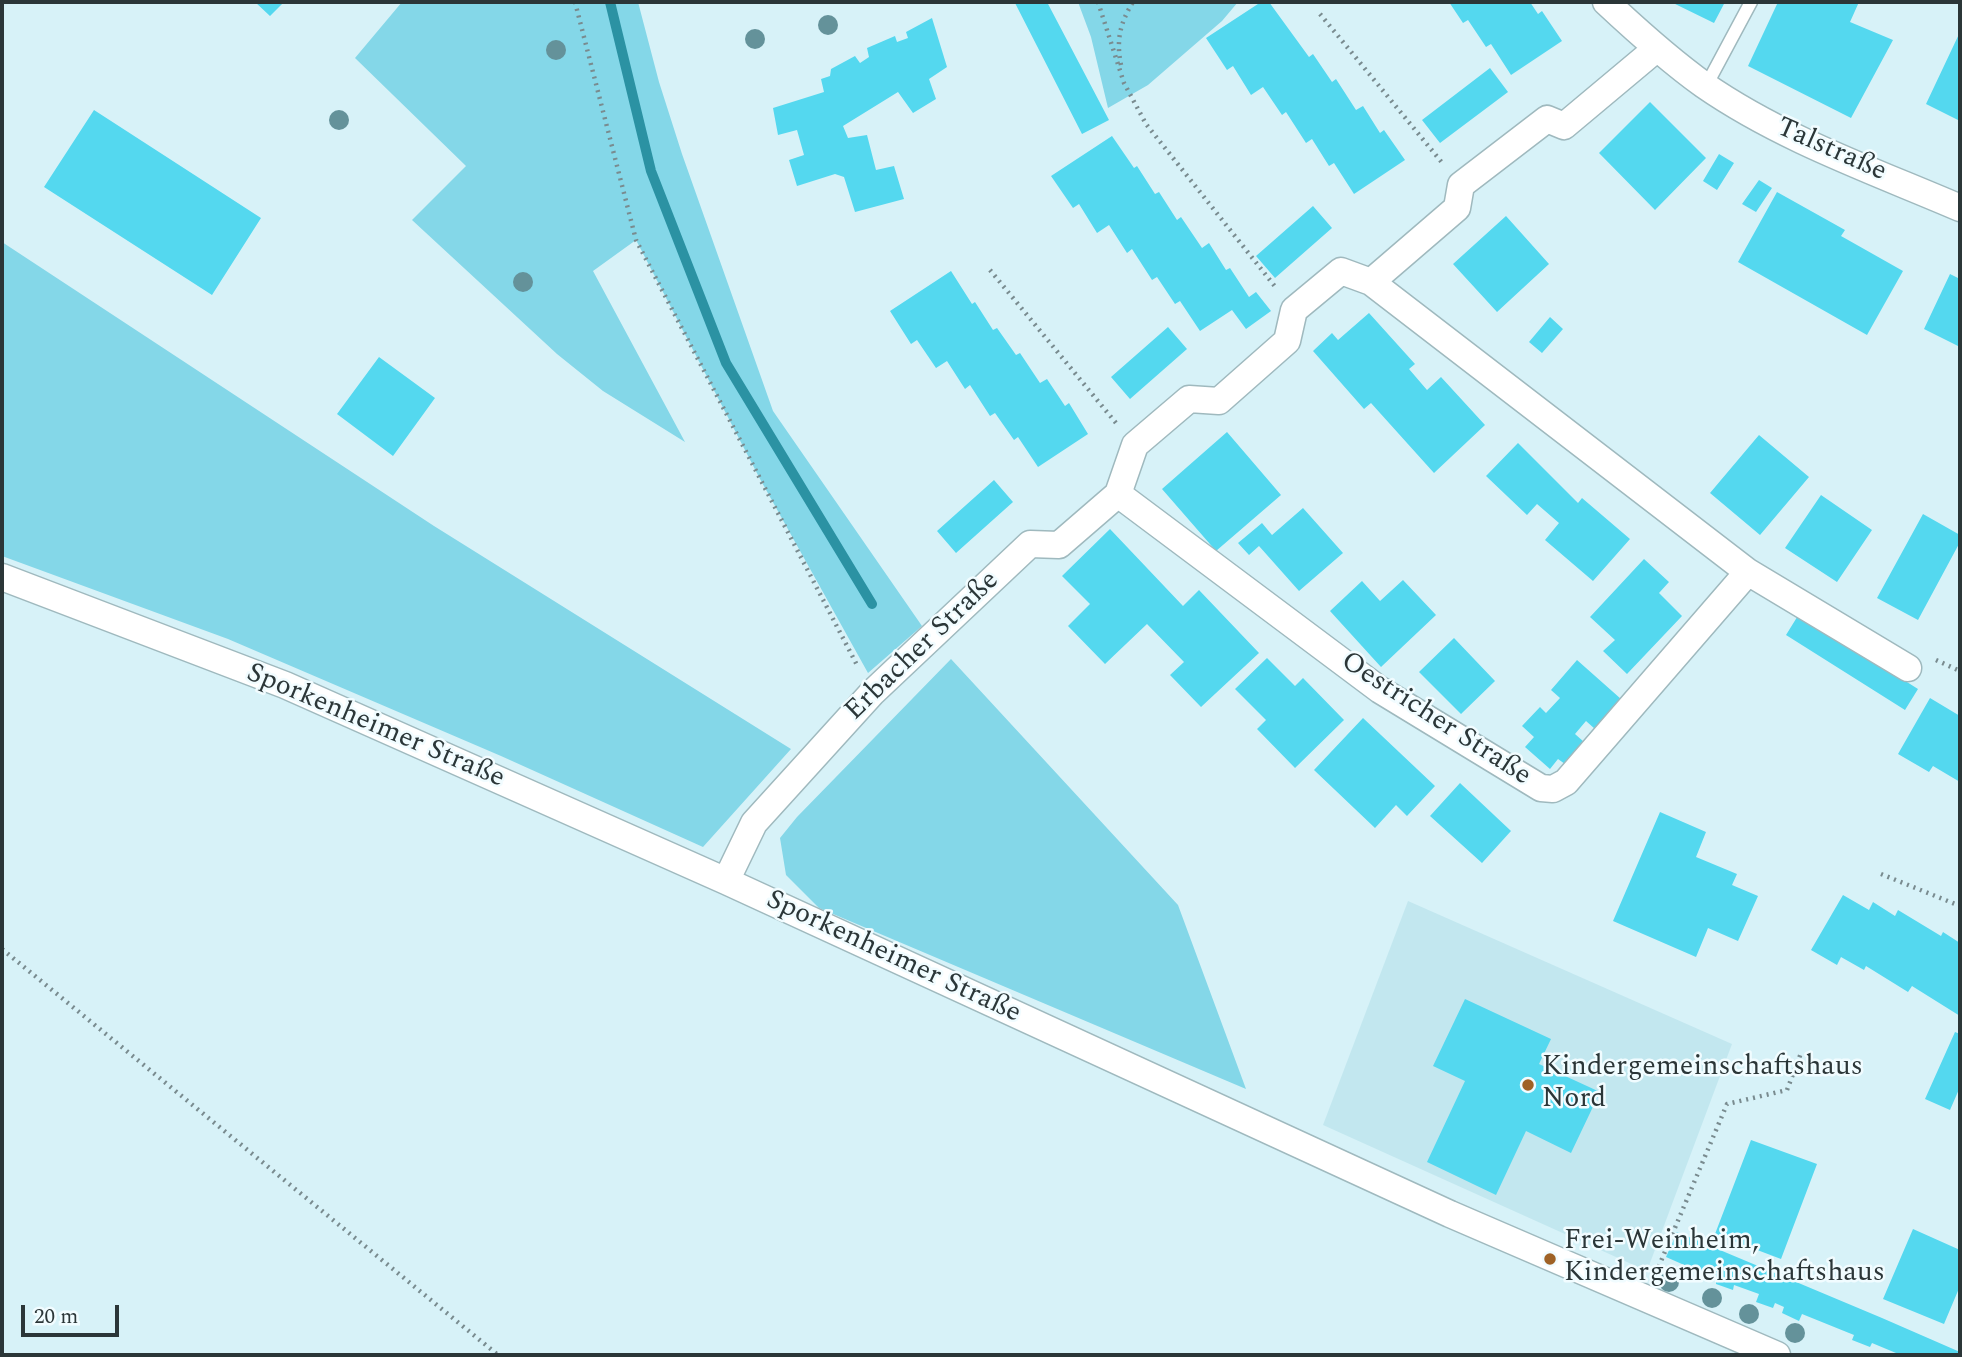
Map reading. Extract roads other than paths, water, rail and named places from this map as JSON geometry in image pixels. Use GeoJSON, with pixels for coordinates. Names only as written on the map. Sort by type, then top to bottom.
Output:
{"type":"FeatureCollection","features":[{"type":"Feature","properties":{"kind":"street","name":"Talstraße"},"geometry":{"type":"LineString","coordinates":[[1606,2],[1656,49],[1706,86],[1766,121],[1832,154],[1960,208]]}},
{"type":"Feature","properties":{"kind":"street"},"geometry":{"type":"LineString","coordinates":[[1371,282],[1457,208],[1461,185],[1547,119],[1564,126],[1656,49]]}},
{"type":"Feature","properties":{"kind":"street"},"geometry":{"type":"LineString","coordinates":[[1118,495],[1135,445],[1189,399],[1219,401],[1287,341],[1294,310],[1341,271],[1371,282],[1748,572],[1908,668]]}},
{"type":"Feature","properties":{"kind":"street","name":"Oestricher Straße"},"geometry":{"type":"LineString","coordinates":[[1118,495],[1380,690],[1541,788],[1553,789],[1566,782],[1748,572]]}},
{"type":"Feature","properties":{"kind":"street","name":"Erbacher Straße"},"geometry":{"type":"LineString","coordinates":[[726,881],[754,823],[872,693],[1030,544],[1059,545],[1118,495]]}},
{"type":"Feature","properties":{"kind":"street","name":"Sporkenheimer Straße"},"geometry":{"type":"LineString","coordinates":[[2,577],[285,685],[726,881],[1450,1214],[1777,1355]]}},
{"type":"Feature","properties":{"kind":"lane"},"geometry":{"type":"LineString","coordinates":[[1706,86],[1751,2]]}},
{"type":"Feature","properties":{"kind":"waterway"},"geometry":{"type":"LineString","coordinates":[[610,2],[651,171],[726,363],[872,604]]}},
{"type":"Feature","properties":{"kind":"place","name":"Kindergemeinschaftshaus Nord"},"geometry":{"type":"Point","coordinates":[1528,1085]}},
{"type":"Feature","properties":{"kind":"place","name":"Frei-Weinheim, Kindergemeinschaftshaus"},"geometry":{"type":"Point","coordinates":[1550,1259]}}]}
